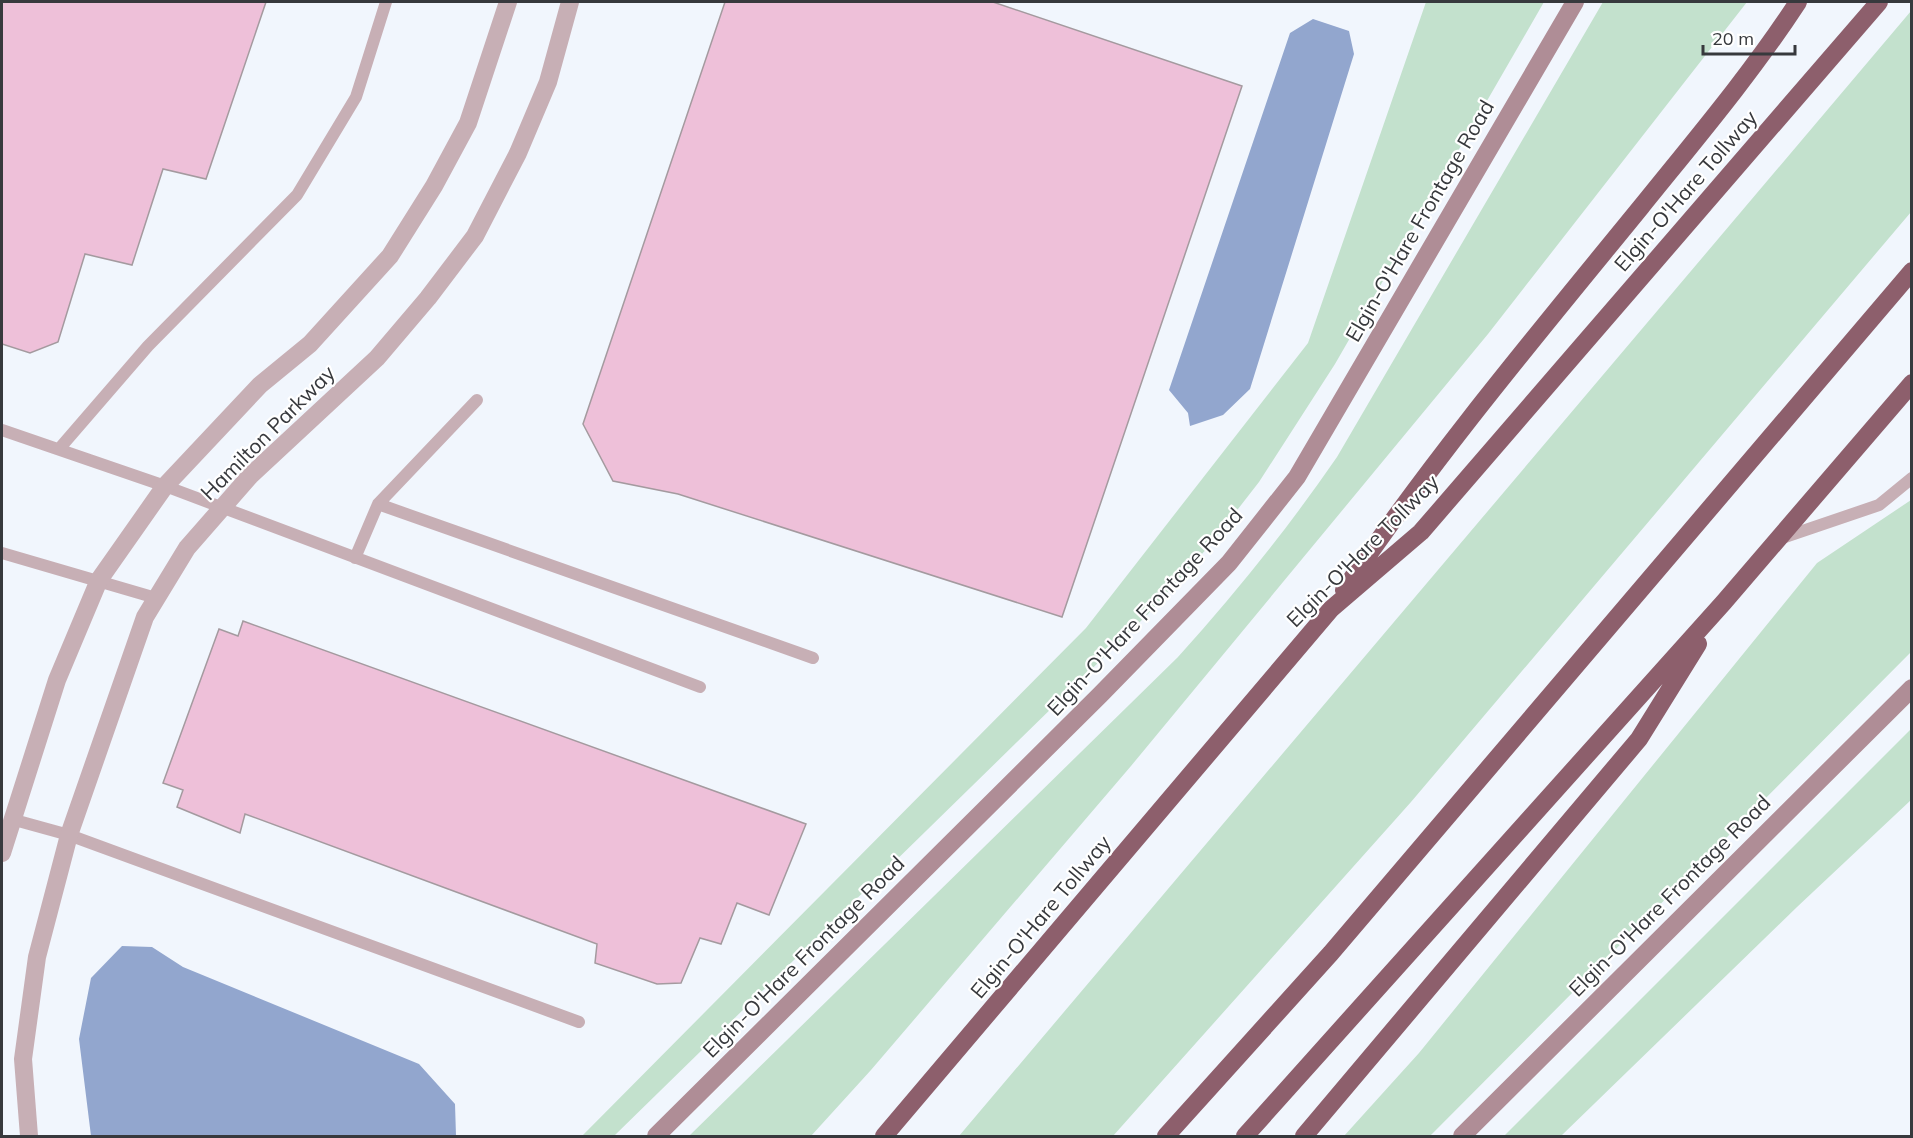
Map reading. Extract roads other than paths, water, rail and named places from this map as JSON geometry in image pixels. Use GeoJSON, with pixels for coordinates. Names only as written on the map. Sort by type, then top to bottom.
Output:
{"type":"FeatureCollection","features":[{"type":"Feature","properties":{"kind":"highway"},"geometry":{"type":"LineString","coordinates":[[1331,609],[1397,511],[1440,455],[1731,95],[1798,2]]}},
{"type":"Feature","properties":{"kind":"highway","name":"Elgin-O'Hare Tollway"},"geometry":{"type":"LineString","coordinates":[[884,1137],[1331,609],[1421,532],[1879,2]]}},
{"type":"Feature","properties":{"kind":"highway"},"geometry":{"type":"LineString","coordinates":[[1166,1137],[1330,954],[1911,271]]}},
{"type":"Feature","properties":{"kind":"highway"},"geometry":{"type":"LineString","coordinates":[[1245,1137],[1724,602],[1911,383]]}},
{"type":"Feature","properties":{"kind":"highway"},"geometry":{"type":"LineString","coordinates":[[1304,1137],[1639,739],[1724,602]]}},
{"type":"Feature","properties":{"kind":"main road","name":"Elgin-O'Hare Frontage Road"},"geometry":{"type":"LineString","coordinates":[[656,1137],[1100,695],[1229,563],[1297,477],[1575,2]]}},
{"type":"Feature","properties":{"kind":"main road","name":"Elgin-O'Hare Frontage Road"},"geometry":{"type":"LineString","coordinates":[[1462,1137],[1911,688]]}},
{"type":"Feature","properties":{"kind":"street","name":"Hamilton Parkway"},"geometry":{"type":"LineString","coordinates":[[2,853],[57,680],[99,580],[165,486],[260,385],[310,344],[390,256],[434,186],[468,123],[508,2]]}},
{"type":"Feature","properties":{"kind":"street","name":"Hamilton Parkway"},"geometry":{"type":"LineString","coordinates":[[28,1137],[25,1048],[37,957],[69,835],[145,616],[187,548],[250,476],[377,358],[428,298],[475,236],[518,153],[548,82],[570,2]]}},
{"type":"Feature","properties":{"kind":"lane"},"geometry":{"type":"LineString","coordinates":[[59,449],[148,346],[297,195],[356,97],[386,2]]}},
{"type":"Feature","properties":{"kind":"lane"},"geometry":{"type":"LineString","coordinates":[[355,558],[378,504],[477,400]]}},
{"type":"Feature","properties":{"kind":"lane"},"geometry":{"type":"LineString","coordinates":[[2,430],[165,486],[699,687]]}},
{"type":"Feature","properties":{"kind":"lane"},"geometry":{"type":"LineString","coordinates":[[1778,539],[1879,506],[1911,478]]}},
{"type":"Feature","properties":{"kind":"lane"},"geometry":{"type":"LineString","coordinates":[[378,504],[813,658]]}},
{"type":"Feature","properties":{"kind":"lane"},"geometry":{"type":"LineString","coordinates":[[2,553],[156,598]]}},
{"type":"Feature","properties":{"kind":"lane"},"geometry":{"type":"LineString","coordinates":[[11,819],[69,835],[579,1022]]}},
{"type":"Feature","properties":{"kind":"water"},"geometry":{"type":"Polygon","coordinates":[[[1313,19],[1349,31],[1354,54],[1250,389],[1223,415],[1190,426],[1188,413],[1169,390],[1290,33],[1313,19]]]}},
{"type":"Feature","properties":{"kind":"water"},"geometry":{"type":"Polygon","coordinates":[[[122,946],[152,947],[183,967],[419,1064],[455,1104],[456,1136],[91,1136],[79,1039],[91,978],[122,946]]]}}]}
